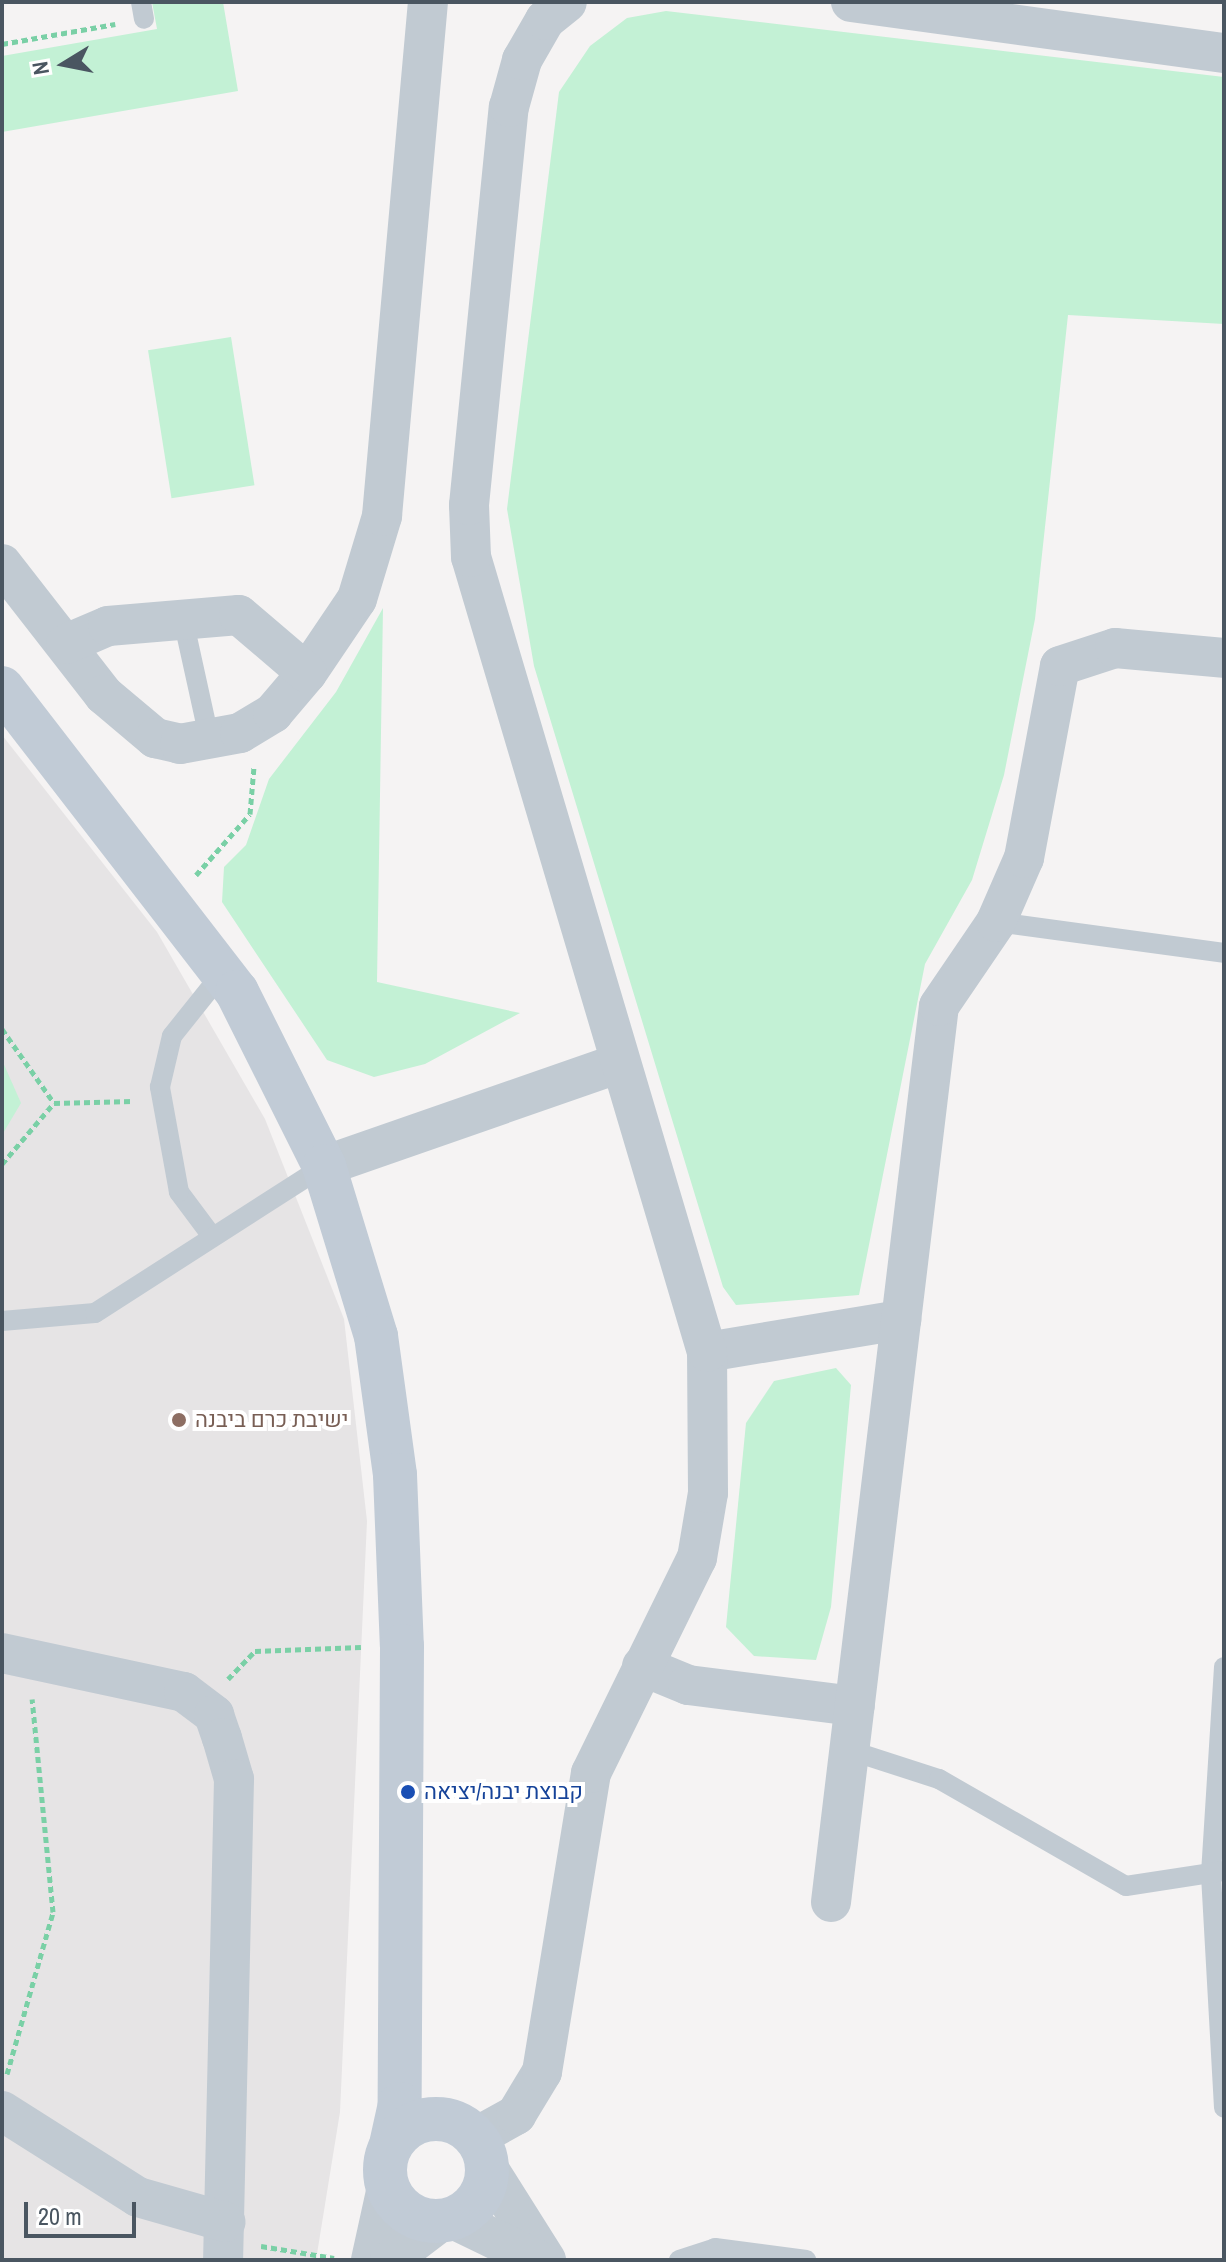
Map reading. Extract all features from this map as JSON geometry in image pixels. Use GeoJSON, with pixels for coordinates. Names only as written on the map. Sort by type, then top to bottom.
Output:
{"type":"FeatureCollection","features":[{"type":"Feature","properties":{"kind":"street"},"geometry":{"type":"LineString","coordinates":[[2,564],[104,695],[155,738],[210,742],[253,725],[307,673],[357,599],[382,516],[428,2]]}},
{"type":"Feature","properties":{"kind":"street"},"geometry":{"type":"LineString","coordinates":[[476,2144],[516,2115],[542,2072],[584,1800],[642,1666],[697,1558],[708,1493],[707,1352],[471,557],[469,505],[509,107],[522,60],[545,20],[567,2]]}},
{"type":"Feature","properties":{"kind":"street"},"geometry":{"type":"LineString","coordinates":[[851,2],[1224,53]]}},
{"type":"Feature","properties":{"kind":"street"},"geometry":{"type":"LineString","coordinates":[[66,644],[89,629],[239,615],[307,673]]}},
{"type":"Feature","properties":{"kind":"street"},"geometry":{"type":"LineString","coordinates":[[831,1902],[939,1006],[996,922],[1024,858],[1060,666],[1115,648],[1224,658]]}},
{"type":"Feature","properties":{"kind":"street"},"geometry":{"type":"LineString","coordinates":[[2,688],[172,902],[223,972],[274,1058],[324,1166],[388,1395],[402,1646],[398,1992],[400,2104],[371,2260]]}},
{"type":"Feature","properties":{"kind":"street"},"geometry":{"type":"LineString","coordinates":[[324,1166],[619,1063]]}},
{"type":"Feature","properties":{"kind":"street"},"geometry":{"type":"LineString","coordinates":[[707,1352],[901,1320]]}},
{"type":"Feature","properties":{"kind":"street"},"geometry":{"type":"LineString","coordinates":[[2,2111],[138,2197],[225,2240],[234,1779],[208,1711],[184,1692],[15,1657]]}},
{"type":"Feature","properties":{"kind":"street"},"geometry":{"type":"LineString","coordinates":[[642,1666],[688,1685],[855,1706]]}},
{"type":"Feature","properties":{"kind":"street"},"geometry":{"type":"LineString","coordinates":[[398,1992],[419,2064],[476,2144],[546,2260]]}},
{"type":"Feature","properties":{"kind":"street"},"geometry":{"type":"LineString","coordinates":[[390,2164],[431,2119],[476,2144]]}},
{"type":"Feature","properties":{"kind":"street"},"geometry":{"type":"LineString","coordinates":[[390,2260],[478,2201],[476,2144]]}},
{"type":"Feature","properties":{"kind":"street"},"geometry":{"type":"LineString","coordinates":[[390,2164],[412,2216],[446,2220],[538,2260]]}},
{"type":"Feature","properties":{"kind":"lane"},"geometry":{"type":"LineString","coordinates":[[183,619],[210,742]]}},
{"type":"Feature","properties":{"kind":"lane"},"geometry":{"type":"LineString","coordinates":[[996,922],[1224,953]]}},
{"type":"Feature","properties":{"kind":"lane"},"geometry":{"type":"LineString","coordinates":[[211,1235],[179,1192],[161,1101],[172,1036],[223,972]]}},
{"type":"Feature","properties":{"kind":"lane"},"geometry":{"type":"LineString","coordinates":[[2,1321],[95,1313],[136,1292],[211,1235],[324,1166]]}},
{"type":"Feature","properties":{"kind":"lane"},"geometry":{"type":"LineString","coordinates":[[1224,1667],[1217,1873],[1224,2108]]}},
{"type":"Feature","properties":{"kind":"lane"},"geometry":{"type":"LineString","coordinates":[[849,1750],[939,1779],[1126,1886],[1217,1873]]}},
{"type":"Feature","properties":{"kind":"lane"},"geometry":{"type":"LineString","coordinates":[[679,2260],[715,2248],[806,2260]]}},
{"type":"Feature","properties":{"kind":"path"},"geometry":{"type":"LineString","coordinates":[[2,44],[143,11]]}},
{"type":"Feature","properties":{"kind":"path"},"geometry":{"type":"LineString","coordinates":[[172,902],[250,814],[253,725]]}},
{"type":"Feature","properties":{"kind":"path"},"geometry":{"type":"LineString","coordinates":[[2,1029],[54,1103]]}},
{"type":"Feature","properties":{"kind":"path"},"geometry":{"type":"LineString","coordinates":[[2,1164],[54,1103],[161,1101]]}},
{"type":"Feature","properties":{"kind":"path"},"geometry":{"type":"LineString","coordinates":[[208,1711],[241,1657],[255,1651],[402,1646]]}},
{"type":"Feature","properties":{"kind":"path"},"geometry":{"type":"LineString","coordinates":[[2,2090],[53,1912],[15,1657]]}},
{"type":"Feature","properties":{"kind":"path"},"geometry":{"type":"LineString","coordinates":[[225,2240],[343,2260]]}},
{"type":"Feature","properties":{"kind":"shaded area","name":"ישיבת כרם ביבנה"},"geometry":{"type":"Polygon","coordinates":[[[2,735],[157,932],[265,1119],[344,1319],[367,1521],[340,2112],[316,2260],[2,2260],[2,735]]]}},
{"type":"Feature","properties":{"kind":"green space"},"geometry":{"type":"Polygon","coordinates":[[[152,2],[223,2],[238,91],[2,132],[2,56],[157,29],[152,2]]]}},
{"type":"Feature","properties":{"kind":"green space"},"geometry":{"type":"Polygon","coordinates":[[[666,11],[1224,77],[1224,324],[1068,315],[1035,619],[1004,775],[972,880],[925,964],[859,1295],[736,1305],[723,1287],[534,666],[507,509],[559,92],[590,46],[627,18],[666,11]]]}},
{"type":"Feature","properties":{"kind":"green space"},"geometry":{"type":"Polygon","coordinates":[[[231,337],[254,485],[171,498],[148,350],[231,337]]]}},
{"type":"Feature","properties":{"kind":"green space"},"geometry":{"type":"Polygon","coordinates":[[[383,608],[377,982],[520,1013],[425,1064],[374,1077],[327,1060],[222,902],[224,867],[246,845],[269,779],[336,692],[383,608]]]}},
{"type":"Feature","properties":{"kind":"green space"},"geometry":{"type":"Polygon","coordinates":[[[2,1060],[21,1103],[2,1135],[2,1060]]]}},
{"type":"Feature","properties":{"kind":"green space"},"geometry":{"type":"Polygon","coordinates":[[[836,1368],[851,1385],[831,1607],[816,1660],[754,1656],[726,1627],[746,1423],[774,1381],[836,1368]]]}},
{"type":"Feature","properties":{"kind":"place","name":"ישיבת כרם ביבנה"},"geometry":{"type":"Point","coordinates":[179,1420]}},
{"type":"Feature","properties":{"kind":"place","name":"קבוצת יבנה/יציאה"},"geometry":{"type":"Point","coordinates":[408,1792]}}]}
